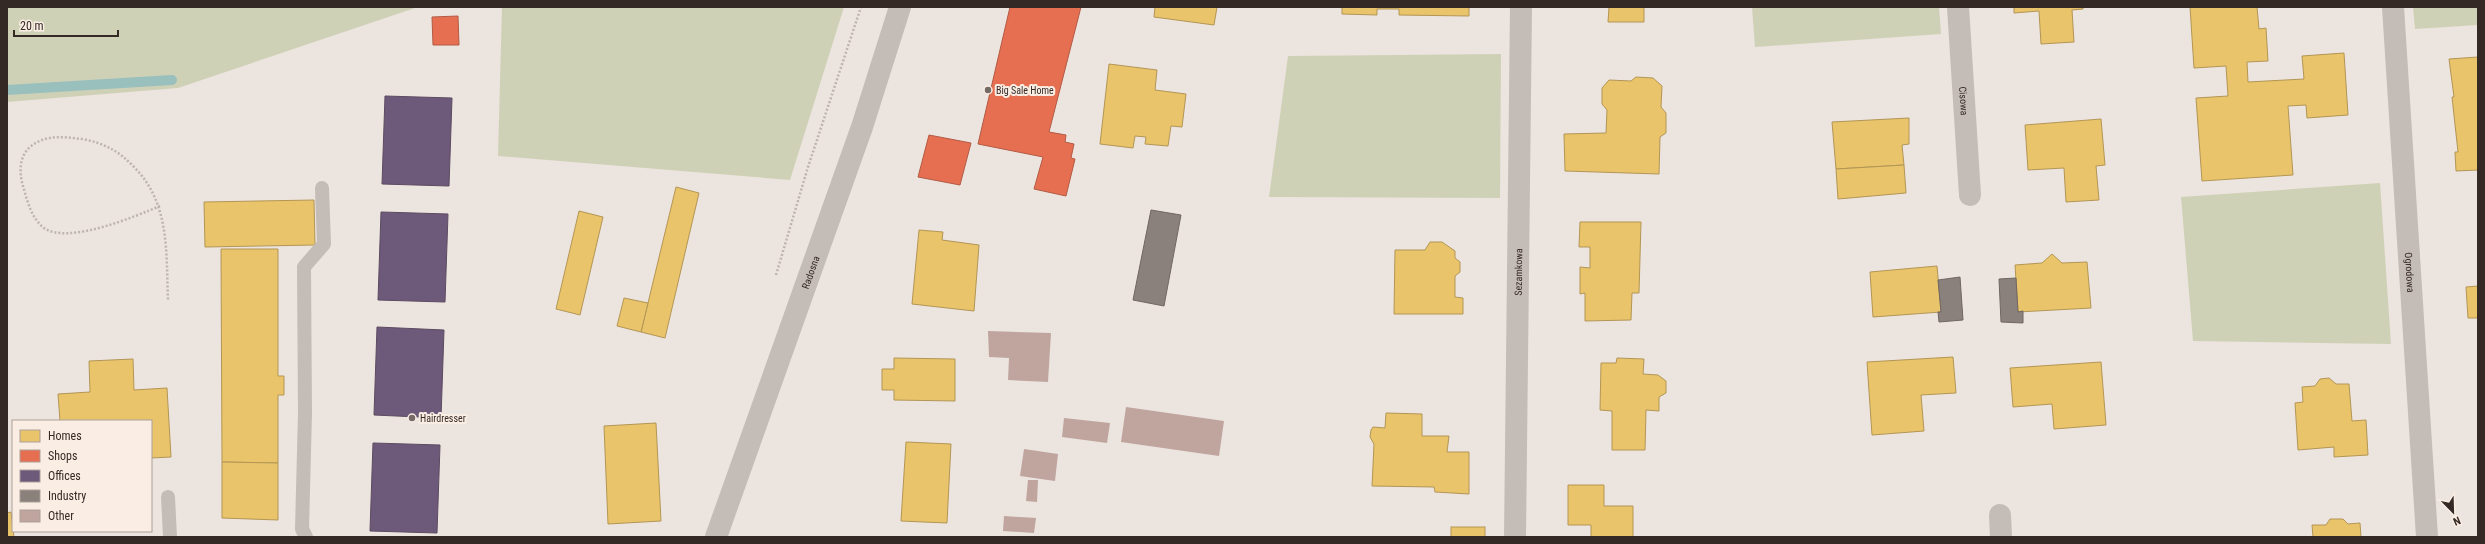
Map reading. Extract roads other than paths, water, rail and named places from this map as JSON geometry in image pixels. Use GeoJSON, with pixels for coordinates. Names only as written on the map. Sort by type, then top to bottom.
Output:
{"type":"FeatureCollection","features":[{"type":"Feature","properties":{"kind":"street","name":"Radosna"},"geometry":{"type":"LineString","coordinates":[[716,537],[859,135],[900,7]]}},
{"type":"Feature","properties":{"kind":"street","name":"Sezamkowa"},"geometry":{"type":"LineString","coordinates":[[1515,537],[1521,7]]}},
{"type":"Feature","properties":{"kind":"street","name":"Cisowa"},"geometry":{"type":"LineString","coordinates":[[1958,7],[1970,195]]}},
{"type":"Feature","properties":{"kind":"street","name":"Ogrodowa"},"geometry":{"type":"LineString","coordinates":[[2393,7],[2427,537]]}},
{"type":"Feature","properties":{"kind":"street"},"geometry":{"type":"LineString","coordinates":[[2000,515],[2001,537]]}},
{"type":"Feature","properties":{"kind":"lane"},"geometry":{"type":"LineString","coordinates":[[306,537],[302,529],[304,267],[324,244],[322,188]]}},
{"type":"Feature","properties":{"kind":"lane"},"geometry":{"type":"LineString","coordinates":[[168,497],[170,537]]}},
{"type":"Feature","properties":{"kind":"waterway"},"geometry":{"type":"LineString","coordinates":[[7,90],[172,80]]}},
{"type":"Feature","properties":{"kind":"place","name":"Big Sale Home"},"geometry":{"type":"Point","coordinates":[988,90]}},
{"type":"Feature","properties":{"kind":"place","name":"Hairdresser"},"geometry":{"type":"Point","coordinates":[412,418]}}]}
